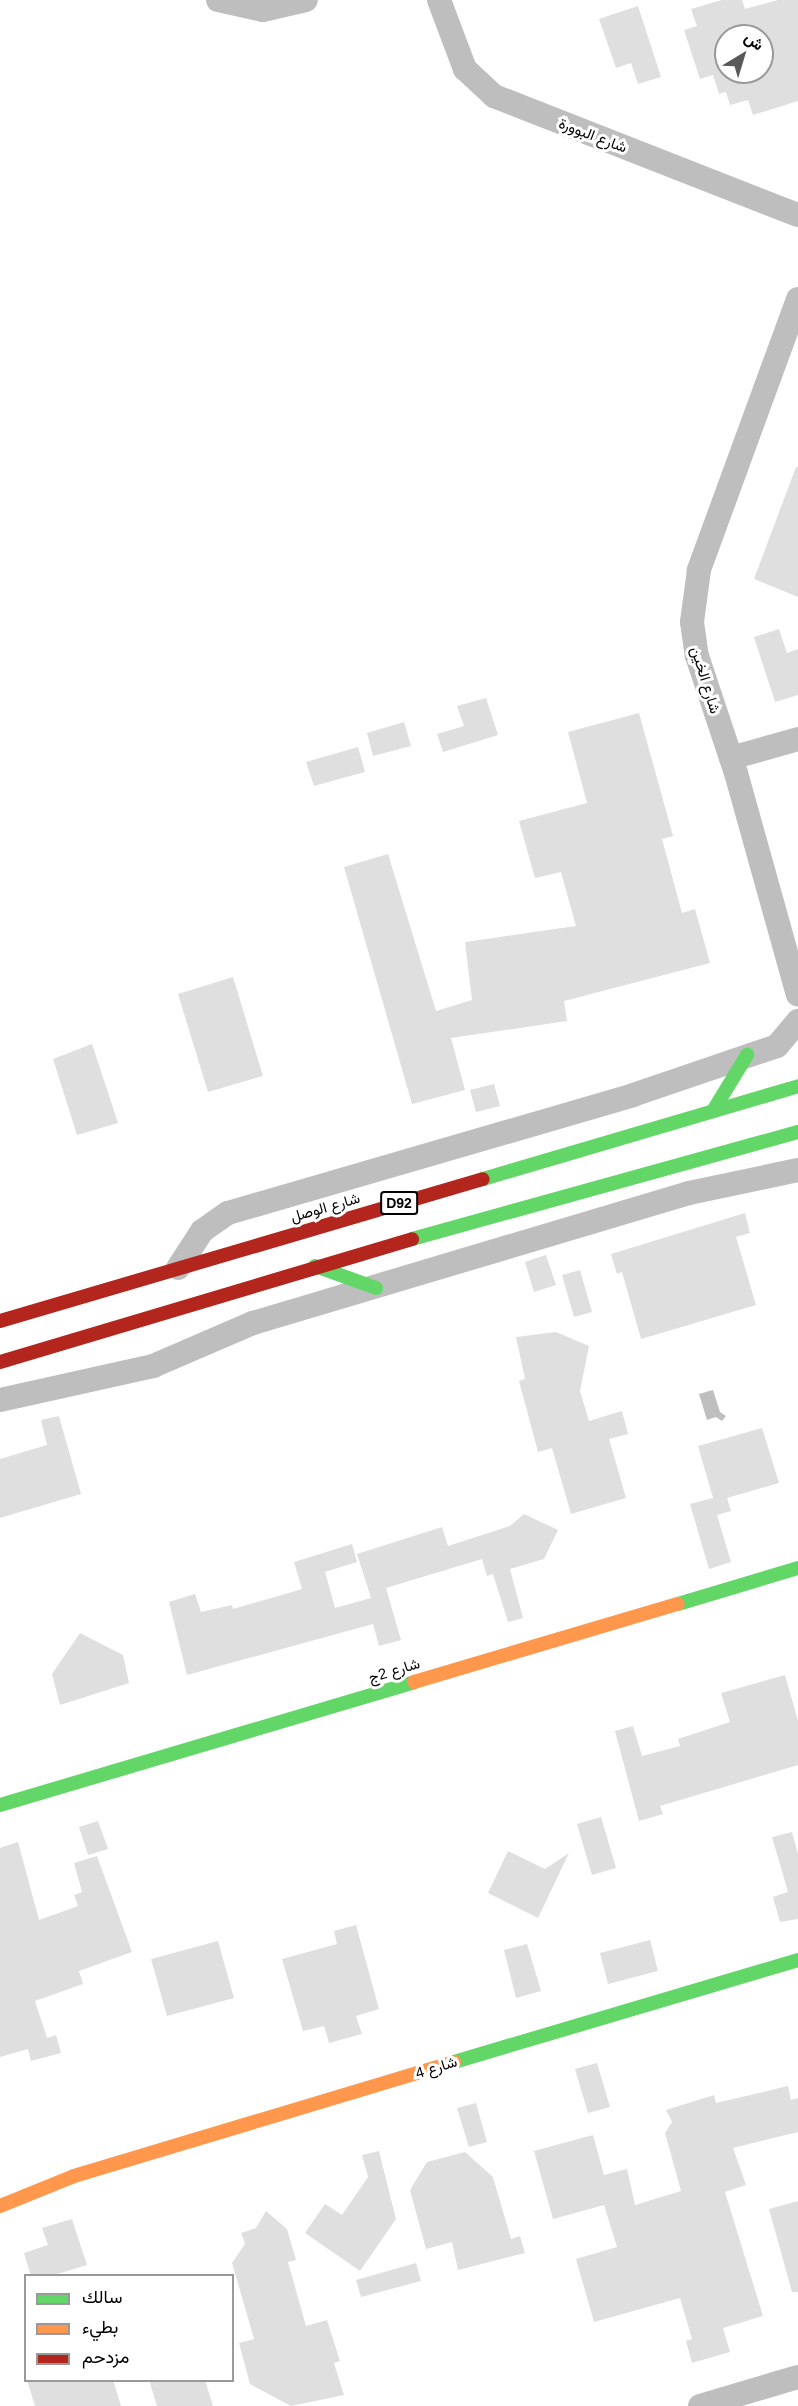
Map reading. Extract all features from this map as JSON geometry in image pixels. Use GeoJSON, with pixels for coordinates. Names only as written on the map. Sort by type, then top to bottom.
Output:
{"type":"FeatureCollection","features":[{"type":"Feature","properties":{"kind":"main road"},"geometry":{"type":"LineString","coordinates":[[713,1111],[747,1055]]}},
{"type":"Feature","properties":{"kind":"main road","name":"شارع الوصل"},"geometry":{"type":"LineString","coordinates":[[0,1320],[798,1086]]}},
{"type":"Feature","properties":{"kind":"main road","name":"D92"},"geometry":{"type":"LineString","coordinates":[[0,1362],[125,1327],[315,1266],[798,1132]]}},
{"type":"Feature","properties":{"kind":"main road"},"geometry":{"type":"LineString","coordinates":[[315,1266],[376,1287]]}},
{"type":"Feature","properties":{"kind":"main road","name":"شارع 2ج"},"geometry":{"type":"LineString","coordinates":[[0,1805],[798,1568]]}},
{"type":"Feature","properties":{"kind":"main road","name":"شارع 4"},"geometry":{"type":"LineString","coordinates":[[0,2206],[74,2176],[798,1960]]}},
{"type":"Feature","properties":{"kind":"street"},"geometry":{"type":"LineString","coordinates":[[219,1],[263,10],[306,0]]}},
{"type":"Feature","properties":{"kind":"street","name":"شارع البوورة"},"geometry":{"type":"LineString","coordinates":[[439,0],[465,69],[494,96],[798,214]]}},
{"type":"Feature","properties":{"kind":"street","name":"شارع الخين"},"geometry":{"type":"LineString","coordinates":[[798,299],[699,570],[693,604],[697,656],[731,758],[798,995]]}},
{"type":"Feature","properties":{"kind":"street"},"geometry":{"type":"LineString","coordinates":[[731,758],[798,739]]}},
{"type":"Feature","properties":{"kind":"street"},"geometry":{"type":"LineString","coordinates":[[178,1268],[202,1231],[228,1213],[633,1095],[777,1046],[798,1021]]}},
{"type":"Feature","properties":{"kind":"street"},"geometry":{"type":"LineString","coordinates":[[0,1400],[153,1366],[243,1327],[689,1193],[798,1170]]}},
{"type":"Feature","properties":{"kind":"street","name":"شارع 4"},"geometry":{"type":"LineString","coordinates":[[0,2190],[74,2176]]}},
{"type":"Feature","properties":{"kind":"street"},"geometry":{"type":"LineString","coordinates":[[700,2406],[798,2377]]}},
{"type":"Feature","properties":{"kind":"shaded area"},"geometry":{"type":"Polygon","coordinates":[[[713,1390],[720,1412],[726,1416],[722,1421],[716,1417],[707,1420],[699,1394],[713,1390]]]}},
{"type":"Feature","properties":{"kind":"building"},"geometry":{"type":"Polygon","coordinates":[[[722,0],[742,0],[745,9],[778,0],[798,0],[798,101],[753,115],[748,100],[730,105],[726,92],[719,94],[716,84],[774,84],[774,24],[714,24],[714,78],[713,75],[700,79],[684,30],[697,26],[691,9],[722,0]]]}},
{"type":"Feature","properties":{"kind":"building"},"geometry":{"type":"Polygon","coordinates":[[[638,6],[661,77],[638,84],[631,63],[616,68],[599,19],[638,6]]]}},
{"type":"Feature","properties":{"kind":"building"},"geometry":{"type":"Polygon","coordinates":[[[796,467],[798,467],[798,597],[754,579],[796,467]]]}},
{"type":"Feature","properties":{"kind":"building"},"geometry":{"type":"Polygon","coordinates":[[[779,629],[787,653],[798,649],[798,695],[775,702],[754,637],[779,629]]]}},
{"type":"Feature","properties":{"kind":"building"},"geometry":{"type":"Polygon","coordinates":[[[486,698],[498,735],[443,752],[437,734],[464,726],[457,706],[486,698]]]}},
{"type":"Feature","properties":{"kind":"building"},"geometry":{"type":"Polygon","coordinates":[[[639,713],[673,836],[662,839],[682,913],[695,909],[710,963],[564,1001],[567,1021],[451,1038],[465,1090],[412,1104],[344,867],[388,854],[436,1011],[472,1000],[465,942],[576,926],[561,872],[535,878],[519,821],[587,803],[568,732],[639,713]]]}},
{"type":"Feature","properties":{"kind":"building"},"geometry":{"type":"Polygon","coordinates":[[[404,722],[411,746],[373,756],[367,733],[404,722]]]}},
{"type":"Feature","properties":{"kind":"building"},"geometry":{"type":"Polygon","coordinates":[[[358,747],[365,772],[314,786],[306,762],[358,747]]]}},
{"type":"Feature","properties":{"kind":"building"},"geometry":{"type":"Polygon","coordinates":[[[233,977],[263,1076],[208,1092],[178,994],[233,977]]]}},
{"type":"Feature","properties":{"kind":"building"},"geometry":{"type":"Polygon","coordinates":[[[92,1044],[118,1123],[77,1135],[53,1059],[92,1044]]]}},
{"type":"Feature","properties":{"kind":"building"},"geometry":{"type":"Polygon","coordinates":[[[494,1084],[500,1106],[476,1112],[470,1090],[494,1084]]]}},
{"type":"Feature","properties":{"kind":"building"},"geometry":{"type":"Polygon","coordinates":[[[745,1213],[750,1233],[736,1237],[756,1305],[641,1339],[622,1272],[617,1274],[611,1254],[745,1213]]]}},
{"type":"Feature","properties":{"kind":"building"},"geometry":{"type":"Polygon","coordinates":[[[546,1255],[556,1285],[534,1292],[525,1262],[546,1255]]]}},
{"type":"Feature","properties":{"kind":"building"},"geometry":{"type":"Polygon","coordinates":[[[580,1270],[592,1312],[574,1317],[562,1275],[580,1270]]]}},
{"type":"Feature","properties":{"kind":"building"},"geometry":{"type":"Polygon","coordinates":[[[556,1332],[589,1346],[580,1391],[589,1421],[622,1411],[628,1434],[609,1439],[626,1498],[571,1514],[552,1448],[538,1452],[519,1381],[525,1379],[516,1337],[556,1332]]]}},
{"type":"Feature","properties":{"kind":"building"},"geometry":{"type":"Polygon","coordinates":[[[59,1416],[81,1494],[0,1518],[0,1459],[47,1445],[41,1420],[59,1416]]]}},
{"type":"Feature","properties":{"kind":"building"},"geometry":{"type":"Polygon","coordinates":[[[762,1428],[779,1483],[727,1498],[731,1511],[717,1515],[731,1562],[709,1569],[690,1504],[713,1498],[698,1446],[762,1428]]]}},
{"type":"Feature","properties":{"kind":"building"},"geometry":{"type":"Polygon","coordinates":[[[524,1514],[558,1530],[544,1559],[510,1569],[523,1618],[508,1622],[493,1574],[487,1576],[482,1559],[386,1588],[401,1640],[379,1646],[373,1624],[187,1675],[169,1602],[195,1594],[201,1612],[232,1605],[233,1609],[302,1589],[294,1562],[352,1544],[357,1562],[325,1572],[335,1608],[371,1598],[357,1554],[442,1527],[448,1546],[510,1526],[524,1514]]]}},
{"type":"Feature","properties":{"kind":"building"},"geometry":{"type":"Polygon","coordinates":[[[80,1633],[123,1655],[129,1683],[60,1705],[52,1674],[80,1633]]]}},
{"type":"Feature","properties":{"kind":"building"},"geometry":{"type":"Polygon","coordinates":[[[785,1675],[798,1721],[798,1765],[660,1806],[663,1814],[639,1821],[615,1731],[633,1726],[642,1756],[680,1746],[678,1739],[730,1722],[721,1693],[785,1675]]]}},
{"type":"Feature","properties":{"kind":"building"},"geometry":{"type":"Polygon","coordinates":[[[601,1817],[616,1868],[592,1875],[577,1824],[601,1817]]]}},
{"type":"Feature","properties":{"kind":"building"},"geometry":{"type":"Polygon","coordinates":[[[98,1821],[108,1849],[88,1855],[79,1827],[98,1821]]]}},
{"type":"Feature","properties":{"kind":"building"},"geometry":{"type":"Polygon","coordinates":[[[792,1832],[798,1854],[798,1919],[780,1922],[773,1897],[788,1892],[772,1837],[792,1832]]]}},
{"type":"Feature","properties":{"kind":"building"},"geometry":{"type":"Polygon","coordinates":[[[18,1842],[39,1920],[78,1906],[74,1895],[82,1892],[74,1863],[97,1856],[132,1952],[79,1971],[83,1984],[35,2001],[47,2038],[56,2035],[61,2053],[31,2061],[28,2049],[0,2057],[0,1848],[18,1842]]]}},
{"type":"Feature","properties":{"kind":"building"},"geometry":{"type":"Polygon","coordinates":[[[508,1851],[545,1869],[569,1853],[538,1918],[488,1893],[508,1851]]]}},
{"type":"Feature","properties":{"kind":"building"},"geometry":{"type":"Polygon","coordinates":[[[356,1925],[379,2009],[356,2016],[362,2034],[329,2043],[324,2026],[303,2031],[282,1959],[337,1944],[334,1931],[356,1925]]]}},
{"type":"Feature","properties":{"kind":"building"},"geometry":{"type":"Polygon","coordinates":[[[650,1940],[658,1971],[608,1984],[600,1953],[650,1940]]]}},
{"type":"Feature","properties":{"kind":"building"},"geometry":{"type":"Polygon","coordinates":[[[218,1941],[234,1998],[167,2016],[151,1959],[218,1941]]]}},
{"type":"Feature","properties":{"kind":"building"},"geometry":{"type":"Polygon","coordinates":[[[527,1944],[541,1991],[516,1998],[504,1950],[527,1944]]]}},
{"type":"Feature","properties":{"kind":"building"},"geometry":{"type":"Polygon","coordinates":[[[597,2063],[610,2107],[588,2113],[575,2069],[597,2063]]]}},
{"type":"Feature","properties":{"kind":"building"},"geometry":{"type":"Polygon","coordinates":[[[788,2086],[791,2100],[798,2098],[798,2132],[733,2148],[746,2185],[725,2192],[763,2316],[723,2328],[730,2352],[692,2363],[686,2341],[692,2339],[680,2298],[594,2322],[576,2259],[617,2247],[604,2205],[553,2219],[534,2151],[593,2135],[604,2175],[627,2169],[635,2205],[681,2191],[665,2133],[672,2122],[666,2110],[714,2095],[716,2103],[788,2086]]]}},
{"type":"Feature","properties":{"kind":"building"},"geometry":{"type":"Polygon","coordinates":[[[476,2103],[487,2142],[469,2147],[457,2108],[476,2103]]]}},
{"type":"Feature","properties":{"kind":"building"},"geometry":{"type":"Polygon","coordinates":[[[379,2151],[396,2219],[360,2271],[305,2233],[325,2204],[342,2215],[368,2177],[362,2155],[379,2151]]]}},
{"type":"Feature","properties":{"kind":"building"},"geometry":{"type":"Polygon","coordinates":[[[465,2152],[493,2177],[511,2239],[520,2236],[525,2253],[458,2270],[452,2242],[426,2249],[410,2190],[427,2162],[465,2152]]]}},
{"type":"Feature","properties":{"kind":"building"},"geometry":{"type":"Polygon","coordinates":[[[798,2201],[798,2292],[792,2292],[769,2209],[798,2201]]]}},
{"type":"Feature","properties":{"kind":"building"},"geometry":{"type":"Polygon","coordinates":[[[266,2211],[287,2229],[296,2260],[288,2262],[306,2326],[327,2320],[340,2361],[334,2363],[344,2395],[291,2406],[250,2384],[239,2343],[254,2339],[232,2263],[245,2244],[241,2233],[256,2228],[266,2211]]]}},
{"type":"Feature","properties":{"kind":"building"},"geometry":{"type":"Polygon","coordinates":[[[72,2219],[87,2265],[58,2274],[30,2274],[24,2253],[48,2245],[42,2228],[72,2219]]]}},
{"type":"Feature","properties":{"kind":"building"},"geometry":{"type":"Polygon","coordinates":[[[416,2263],[421,2281],[361,2297],[356,2280],[416,2263]]]}},
{"type":"Feature","properties":{"kind":"building"},"geometry":{"type":"Polygon","coordinates":[[[28,2382],[114,2382],[121,2406],[35,2406],[28,2382]]]}},
{"type":"Feature","properties":{"kind":"building"},"geometry":{"type":"Polygon","coordinates":[[[150,2382],[206,2382],[213,2406],[157,2406],[150,2382]]]}},
{"type":"Feature","properties":{"kind":"traffic: fast"},"geometry":{"type":"LineString","coordinates":[[713,1111],[747,1055]]}},
{"type":"Feature","properties":{"kind":"traffic: fast"},"geometry":{"type":"LineString","coordinates":[[483,1179],[798,1086]]}},
{"type":"Feature","properties":{"kind":"traffic: fast"},"geometry":{"type":"LineString","coordinates":[[412,1239],[798,1132]]}},
{"type":"Feature","properties":{"kind":"traffic: fast"},"geometry":{"type":"LineString","coordinates":[[315,1266],[376,1288]]}},
{"type":"Feature","properties":{"kind":"traffic: fast"},"geometry":{"type":"LineString","coordinates":[[678,1604],[798,1568]]}},
{"type":"Feature","properties":{"kind":"traffic: fast"},"geometry":{"type":"LineString","coordinates":[[0,1805],[414,1682]]}},
{"type":"Feature","properties":{"kind":"traffic: fast"},"geometry":{"type":"LineString","coordinates":[[454,2062],[798,1960]]}},
{"type":"Feature","properties":{"kind":"traffic: slow"},"geometry":{"type":"LineString","coordinates":[[414,1682],[678,1604]]}},
{"type":"Feature","properties":{"kind":"traffic: slow"},"geometry":{"type":"LineString","coordinates":[[0,2206],[74,2176],[454,2062]]}},
{"type":"Feature","properties":{"kind":"traffic: jam"},"geometry":{"type":"LineString","coordinates":[[0,1321],[483,1179]]}},
{"type":"Feature","properties":{"kind":"traffic: jam"},"geometry":{"type":"LineString","coordinates":[[0,1362],[412,1239]]}}]}
